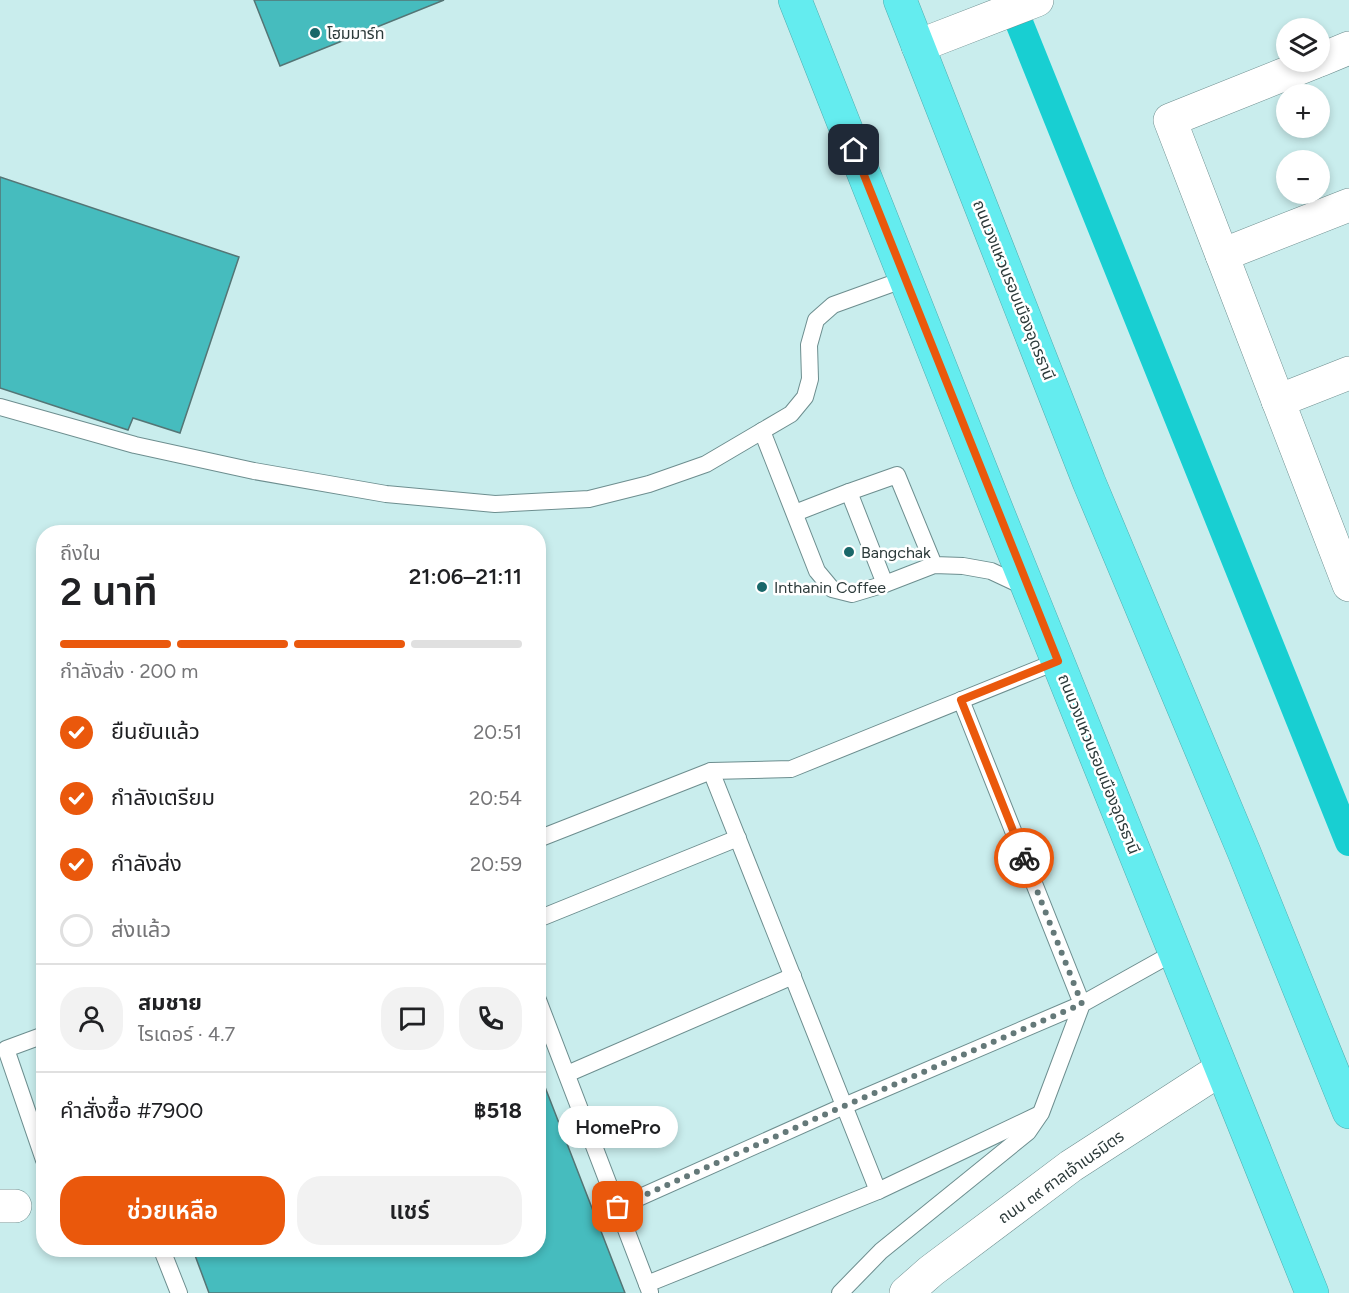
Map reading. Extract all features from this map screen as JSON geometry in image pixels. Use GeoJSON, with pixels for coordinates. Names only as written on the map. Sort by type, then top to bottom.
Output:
{"type":"FeatureCollection","features":[{"type":"Feature","properties":{"kind":"highway","name":"ถนนวงแหวนรอบเมืองอุดรธานี"},"geometry":{"type":"LineString","coordinates":[[795,0],[1312,1293]]}},
{"type":"Feature","properties":{"kind":"highway","name":"ถนนวงแหวนรอบเมืองอุดรธานี"},"geometry":{"type":"LineString","coordinates":[[900,0],[1089,482],[1244,852],[1349,1112]]}},
{"type":"Feature","properties":{"kind":"street"},"geometry":{"type":"LineString","coordinates":[[918,46],[1037,0]]}},
{"type":"Feature","properties":{"kind":"street"},"geometry":{"type":"LineString","coordinates":[[1330,56],[1349,48]]}},
{"type":"Feature","properties":{"kind":"street"},"geometry":{"type":"LineString","coordinates":[[1290,72],[1170,120],[1349,585]]}},
{"type":"Feature","properties":{"kind":"street"},"geometry":{"type":"LineString","coordinates":[[1222,255],[1349,205]]}},
{"type":"Feature","properties":{"kind":"street"},"geometry":{"type":"LineString","coordinates":[[1278,401],[1349,373]]}},
{"type":"Feature","properties":{"kind":"street","name":"ถนน ๓๙ ศาลเจ้าเนรมิตร"},"geometry":{"type":"LineString","coordinates":[[906,1293],[931,1271],[1071,1166],[1221,1069]]}},
{"type":"Feature","properties":{"kind":"lane"},"geometry":{"type":"LineString","coordinates":[[0,407],[135,445],[254,471],[386,494],[495,504],[589,499],[649,484],[706,464],[791,414],[805,397],[810,379],[809,345],[816,320],[833,304],[905,279]]}},
{"type":"Feature","properties":{"kind":"lane"},"geometry":{"type":"LineString","coordinates":[[762,431],[817,571],[832,589],[852,594],[933,565],[963,566],[991,571],[1029,588]]}},
{"type":"Feature","properties":{"kind":"lane"},"geometry":{"type":"LineString","coordinates":[[795,513],[897,475],[933,565]]}},
{"type":"Feature","properties":{"kind":"lane"},"geometry":{"type":"LineString","coordinates":[[849,492],[885,584]]}},
{"type":"Feature","properties":{"kind":"lane"},"geometry":{"type":"LineString","coordinates":[[546,836],[711,771],[791,769],[1058,661]]}},
{"type":"Feature","properties":{"kind":"lane"},"geometry":{"type":"LineString","coordinates":[[840,1293],[881,1251],[1028,1132],[1041,1113],[1082,1004],[961,700]]}},
{"type":"Feature","properties":{"kind":"lane"},"geometry":{"type":"LineString","coordinates":[[711,771],[878,1191]]}},
{"type":"Feature","properties":{"kind":"lane"},"geometry":{"type":"LineString","coordinates":[[546,916],[738,838]]}},
{"type":"Feature","properties":{"kind":"lane"},"geometry":{"type":"LineString","coordinates":[[618,1207],[844,1106],[1082,1004],[1175,952]]}},
{"type":"Feature","properties":{"kind":"lane"},"geometry":{"type":"LineString","coordinates":[[567,1074],[793,976]]}},
{"type":"Feature","properties":{"kind":"lane"},"geometry":{"type":"LineString","coordinates":[[546,1020],[649,1288],[878,1191],[1041,1113]]}},
{"type":"Feature","properties":{"kind":"lane"},"geometry":{"type":"LineString","coordinates":[[36,1038],[6,1049],[36,1137]]}},
{"type":"Feature","properties":{"kind":"lane"},"geometry":{"type":"LineString","coordinates":[[165,1257],[179,1293]]}},
{"type":"Feature","properties":{"kind":"building","name":"โฮมมาร์ท"},"geometry":{"type":"Polygon","coordinates":[[[254,0],[444,0],[280,66],[254,0]]]}},
{"type":"Feature","properties":{"kind":"building"},"geometry":{"type":"Polygon","coordinates":[[[0,177],[239,257],[180,433],[133,418],[128,430],[0,388],[0,177]]]}},
{"type":"Feature","properties":{"kind":"building"},"geometry":{"type":"Polygon","coordinates":[[[546,1090],[625,1293],[209,1293],[196,1257],[546,1257],[546,1090]]]}},
{"type":"Feature","properties":{"kind":"waterway"},"geometry":{"type":"LineString","coordinates":[[1010,0],[1349,842]]}},
{"type":"Feature","properties":{"kind":"way so far"},"geometry":{"type":"LineString","coordinates":[[618,1207],[844,1106],[1082,1004],[1024,858]]}},
{"type":"Feature","properties":{"kind":"place","name":"โฮมมาร์ท"},"geometry":{"type":"Point","coordinates":[315,33]}},
{"type":"Feature","properties":{"kind":"place","name":"Bangchak"},"geometry":{"type":"Point","coordinates":[849,552]}},
{"type":"Feature","properties":{"kind":"place","name":"Inthanin Coffee"},"geometry":{"type":"Point","coordinates":[762,587]}},
{"type":"Feature","properties":{"kind":"place","name":"HomePro"},"geometry":{"type":"Point","coordinates":[618,1207]}},
{"type":"Feature","properties":{"kind":"route"},"geometry":{"type":"LineString","coordinates":[[854,150],[1058,661],[961,700],[1024,858]]}}]}
